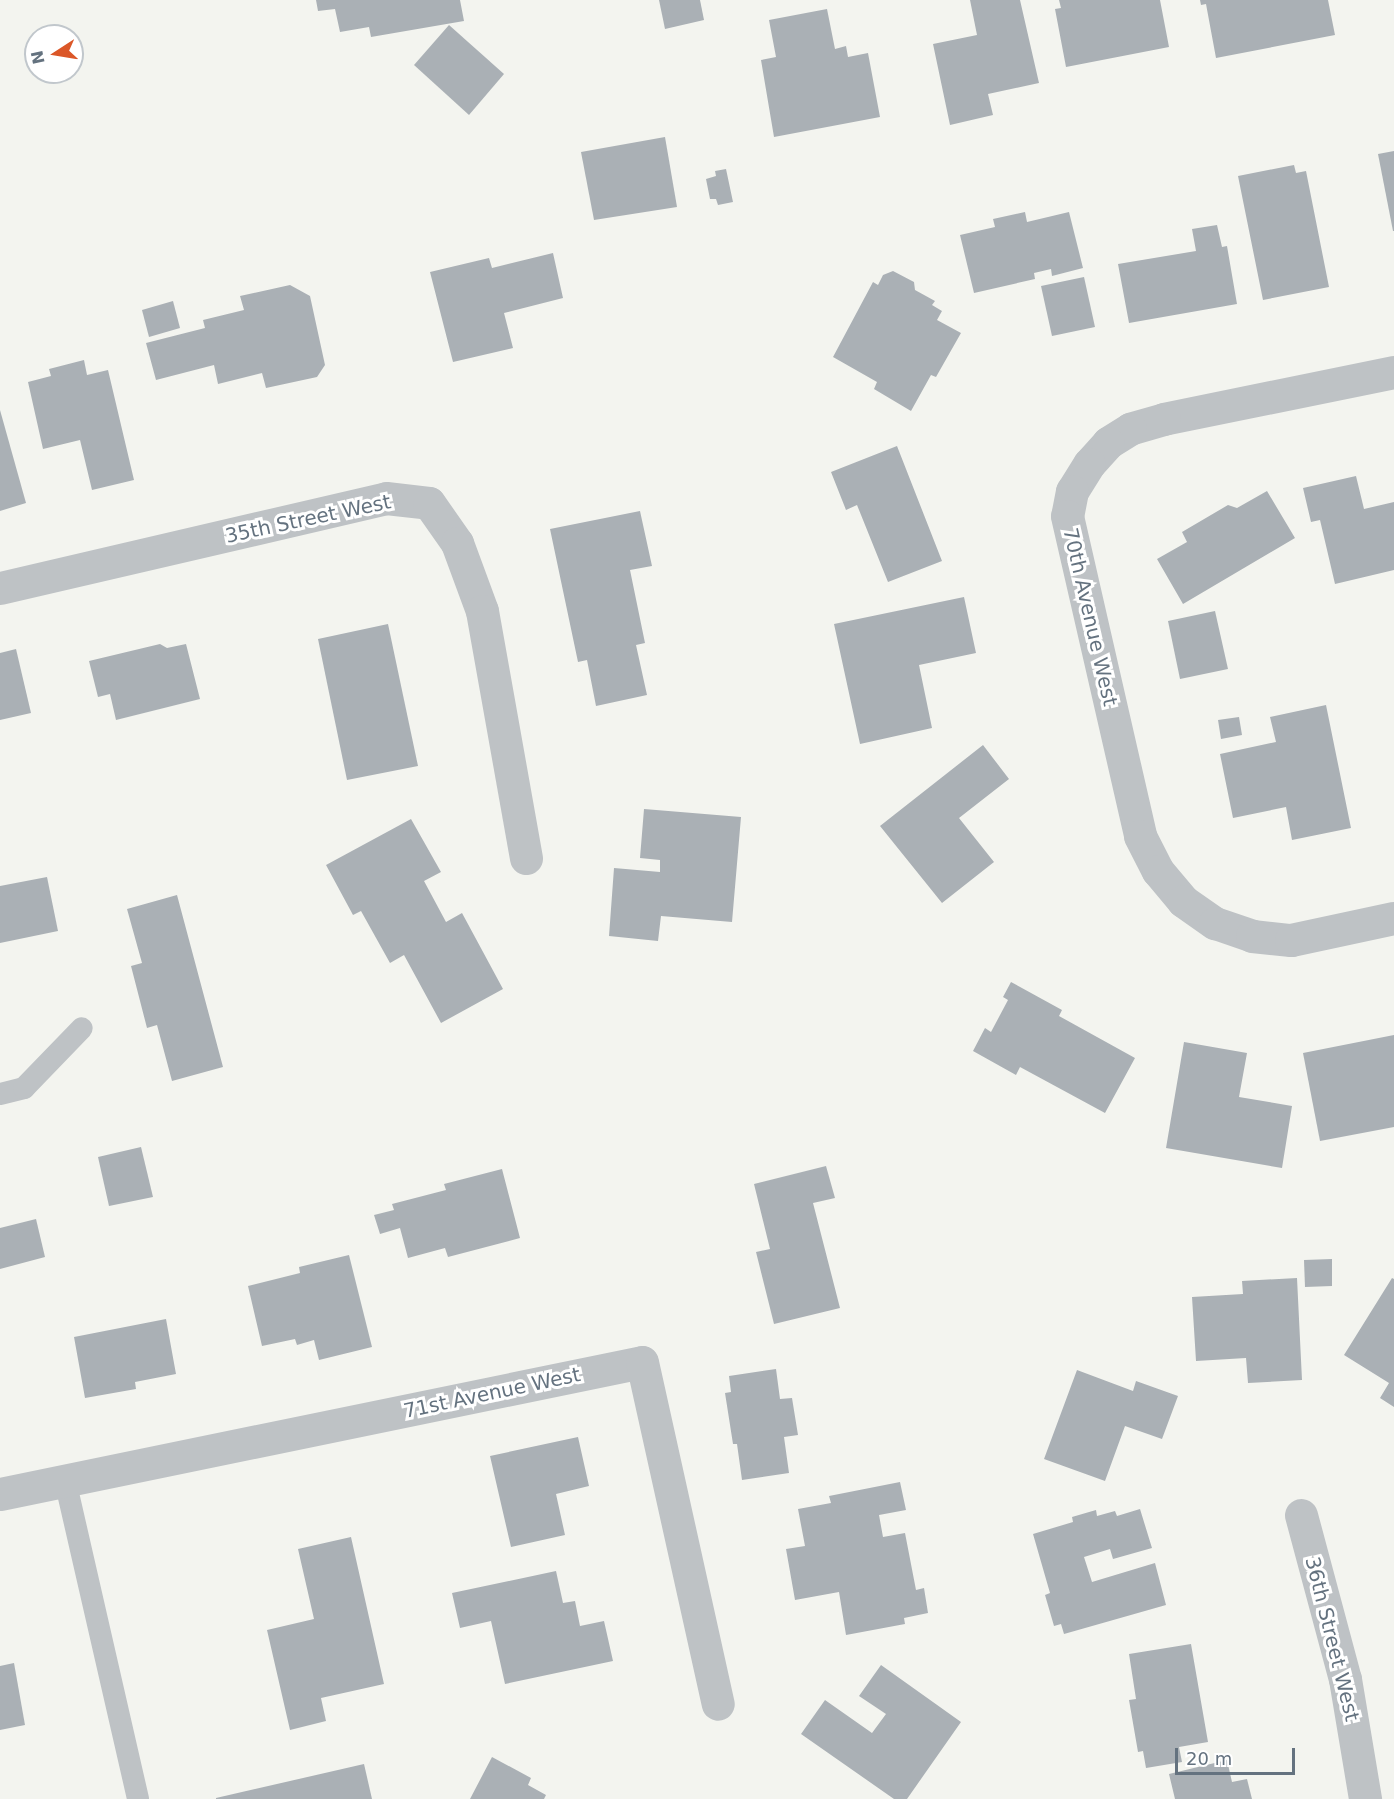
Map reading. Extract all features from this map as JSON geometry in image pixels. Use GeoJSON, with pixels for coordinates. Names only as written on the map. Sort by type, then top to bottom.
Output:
{"type":"FeatureCollection","features":[{"type":"Feature","properties":{"kind":"street","name":"70th Avenue West"},"geometry":{"type":"LineString","coordinates":[[1394,372],[1164,419],[1130,429],[1108,443],[1089,464],[1072,491],[1067,516],[1140,836],[1158,871],[1183,901],[1215,922],[1252,936],[1291,940],[1394,918]]}},
{"type":"Feature","properties":{"kind":"street","name":"35th Street West"},"geometry":{"type":"LineString","coordinates":[[0,588],[386,498],[429,503],[457,543],[482,611],[525,858]]}},
{"type":"Feature","properties":{"kind":"street","name":"71st Avenue West"},"geometry":{"type":"LineString","coordinates":[[0,1494],[642,1362],[718,1704]]}},
{"type":"Feature","properties":{"kind":"street","name":"36th Street West"},"geometry":{"type":"LineString","coordinates":[[1300,1515],[1345,1679],[1365,1799]]}},
{"type":"Feature","properties":{"kind":"lane"},"geometry":{"type":"LineString","coordinates":[[0,1094],[24,1088],[82,1028]]}},
{"type":"Feature","properties":{"kind":"lane"},"geometry":{"type":"LineString","coordinates":[[65,1480],[138,1799]]}},
{"type":"Feature","properties":{"kind":"building"},"geometry":{"type":"Polygon","coordinates":[[[316,0],[460,0],[464,21],[371,37],[369,27],[340,32],[335,9],[318,11],[316,0]]]}},
{"type":"Feature","properties":{"kind":"building"},"geometry":{"type":"Polygon","coordinates":[[[659,0],[700,0],[704,20],[665,29],[659,0]]]}},
{"type":"Feature","properties":{"kind":"building"},"geometry":{"type":"Polygon","coordinates":[[[970,0],[1020,0],[1039,83],[988,94],[993,115],[950,125],[933,44],[977,35],[970,0]]]}},
{"type":"Feature","properties":{"kind":"building"},"geometry":{"type":"Polygon","coordinates":[[[1059,0],[1160,0],[1169,47],[1066,67],[1055,9],[1061,8],[1059,0]]]}},
{"type":"Feature","properties":{"kind":"building"},"geometry":{"type":"Polygon","coordinates":[[[1200,0],[1328,0],[1335,35],[1216,58],[1206,4],[1201,5],[1200,0]]]}},
{"type":"Feature","properties":{"kind":"building"},"geometry":{"type":"Polygon","coordinates":[[[827,9],[835,49],[846,46],[848,57],[868,53],[880,117],[774,137],[761,60],[776,57],[769,20],[827,9]]]}},
{"type":"Feature","properties":{"kind":"building"},"geometry":{"type":"Polygon","coordinates":[[[449,25],[504,74],[469,115],[414,65],[449,25]]]}},
{"type":"Feature","properties":{"kind":"building"},"geometry":{"type":"Polygon","coordinates":[[[665,137],[677,207],[594,220],[581,152],[665,137]]]}},
{"type":"Feature","properties":{"kind":"building"},"geometry":{"type":"Polygon","coordinates":[[[1394,151],[1394,231],[1393,231],[1378,154],[1394,151]]]}},
{"type":"Feature","properties":{"kind":"building"},"geometry":{"type":"Polygon","coordinates":[[[1294,165],[1296,173],[1306,171],[1329,287],[1263,300],[1238,176],[1294,165]]]}},
{"type":"Feature","properties":{"kind":"building"},"geometry":{"type":"Polygon","coordinates":[[[726,169],[733,202],[718,205],[716,199],[710,199],[706,179],[716,176],[715,171],[726,169]]]}},
{"type":"Feature","properties":{"kind":"building"},"geometry":{"type":"Polygon","coordinates":[[[1025,212],[1027,222],[1069,212],[1083,268],[1052,276],[1051,269],[1034,273],[1035,279],[974,293],[960,235],[995,227],[993,219],[1025,212]]]}},
{"type":"Feature","properties":{"kind":"building"},"geometry":{"type":"Polygon","coordinates":[[[1217,225],[1222,247],[1227,246],[1237,304],[1129,323],[1118,264],[1196,251],[1192,229],[1217,225]]]}},
{"type":"Feature","properties":{"kind":"building"},"geometry":{"type":"Polygon","coordinates":[[[553,253],[563,298],[504,313],[513,348],[453,362],[430,272],[489,258],[492,268],[553,253]]]}},
{"type":"Feature","properties":{"kind":"building"},"geometry":{"type":"Polygon","coordinates":[[[893,271],[914,282],[915,290],[935,301],[932,305],[942,311],[937,320],[961,333],[936,377],[931,375],[911,411],[874,389],[877,382],[833,357],[873,282],[878,285],[883,275],[893,271]]]}},
{"type":"Feature","properties":{"kind":"building"},"geometry":{"type":"Polygon","coordinates":[[[1084,277],[1095,327],[1052,336],[1041,286],[1084,277]]]}},
{"type":"Feature","properties":{"kind":"building"},"geometry":{"type":"Polygon","coordinates":[[[290,285],[310,296],[325,365],[317,377],[266,388],[262,373],[218,384],[214,365],[156,380],[146,343],[205,328],[203,320],[244,310],[240,296],[290,285]]]}},
{"type":"Feature","properties":{"kind":"building"},"geometry":{"type":"Polygon","coordinates":[[[173,301],[180,328],[149,337],[142,310],[173,301]]]}},
{"type":"Feature","properties":{"kind":"building"},"geometry":{"type":"Polygon","coordinates":[[[84,360],[87,375],[108,370],[134,480],[92,490],[80,440],[43,449],[28,382],[51,376],[49,369],[84,360]]]}},
{"type":"Feature","properties":{"kind":"building"},"geometry":{"type":"Polygon","coordinates":[[[0,410],[26,503],[0,511],[0,410]]]}},
{"type":"Feature","properties":{"kind":"building"},"geometry":{"type":"Polygon","coordinates":[[[897,446],[942,561],[888,582],[857,505],[846,510],[831,472],[897,446]]]}},
{"type":"Feature","properties":{"kind":"building"},"geometry":{"type":"Polygon","coordinates":[[[1356,476],[1364,509],[1394,502],[1394,570],[1335,584],[1320,520],[1311,522],[1303,488],[1356,476]]]}},
{"type":"Feature","properties":{"kind":"building"},"geometry":{"type":"Polygon","coordinates":[[[1267,491],[1295,538],[1183,604],[1157,559],[1187,542],[1182,532],[1228,505],[1237,508],[1267,491]]]}},
{"type":"Feature","properties":{"kind":"building"},"geometry":{"type":"Polygon","coordinates":[[[640,511],[652,566],[630,570],[645,643],[636,645],[647,695],[596,706],[587,660],[578,662],[550,529],[640,511]]]}},
{"type":"Feature","properties":{"kind":"building"},"geometry":{"type":"Polygon","coordinates":[[[964,597],[976,653],[919,665],[932,728],[860,744],[834,624],[964,597]]]}},
{"type":"Feature","properties":{"kind":"building"},"geometry":{"type":"Polygon","coordinates":[[[1215,611],[1228,669],[1180,679],[1168,621],[1215,611]]]}},
{"type":"Feature","properties":{"kind":"building"},"geometry":{"type":"Polygon","coordinates":[[[388,624],[418,766],[347,780],[318,639],[388,624]]]}},
{"type":"Feature","properties":{"kind":"building"},"geometry":{"type":"Polygon","coordinates":[[[160,644],[167,648],[186,644],[200,699],[116,720],[110,694],[98,697],[89,661],[160,644]]]}},
{"type":"Feature","properties":{"kind":"building"},"geometry":{"type":"Polygon","coordinates":[[[16,649],[31,713],[0,720],[0,653],[16,649]]]}},
{"type":"Feature","properties":{"kind":"building"},"geometry":{"type":"Polygon","coordinates":[[[1326,705],[1351,828],[1292,840],[1286,807],[1233,818],[1220,754],[1276,742],[1270,717],[1326,705]]]}},
{"type":"Feature","properties":{"kind":"building"},"geometry":{"type":"Polygon","coordinates":[[[1239,717],[1242,735],[1221,739],[1218,720],[1239,717]]]}},
{"type":"Feature","properties":{"kind":"building"},"geometry":{"type":"Polygon","coordinates":[[[983,745],[1009,779],[959,818],[994,862],[942,903],[880,826],[983,745]]]}},
{"type":"Feature","properties":{"kind":"building"},"geometry":{"type":"Polygon","coordinates":[[[644,809],[741,817],[732,922],[661,916],[658,941],[609,936],[614,868],[660,872],[660,860],[640,858],[644,809]]]}},
{"type":"Feature","properties":{"kind":"building"},"geometry":{"type":"Polygon","coordinates":[[[411,819],[441,872],[424,881],[446,922],[462,913],[503,989],[441,1023],[404,955],[390,963],[361,911],[353,915],[326,865],[411,819]]]}},
{"type":"Feature","properties":{"kind":"building"},"geometry":{"type":"Polygon","coordinates":[[[47,877],[58,931],[0,943],[0,886],[47,877]]]}},
{"type":"Feature","properties":{"kind":"building"},"geometry":{"type":"Polygon","coordinates":[[[177,895],[223,1067],[172,1081],[157,1025],[147,1028],[131,966],[142,963],[127,909],[177,895]]]}},
{"type":"Feature","properties":{"kind":"building"},"geometry":{"type":"Polygon","coordinates":[[[1011,982],[1062,1010],[1059,1016],[1135,1058],[1105,1113],[1020,1067],[1016,1075],[973,1051],[985,1028],[991,1032],[1008,1000],[1003,997],[1011,982]]]}},
{"type":"Feature","properties":{"kind":"building"},"geometry":{"type":"Polygon","coordinates":[[[1394,1035],[1394,1127],[1320,1141],[1303,1053],[1394,1035]]]}},
{"type":"Feature","properties":{"kind":"building"},"geometry":{"type":"Polygon","coordinates":[[[1184,1042],[1247,1053],[1239,1097],[1292,1106],[1282,1168],[1166,1148],[1184,1042]]]}},
{"type":"Feature","properties":{"kind":"building"},"geometry":{"type":"Polygon","coordinates":[[[141,1147],[153,1197],[109,1206],[98,1157],[141,1147]]]}},
{"type":"Feature","properties":{"kind":"building"},"geometry":{"type":"Polygon","coordinates":[[[826,1166],[835,1198],[813,1203],[840,1308],[774,1324],[756,1252],[770,1249],[754,1184],[826,1166]]]}},
{"type":"Feature","properties":{"kind":"building"},"geometry":{"type":"Polygon","coordinates":[[[502,1169],[520,1238],[448,1257],[445,1248],[408,1258],[400,1228],[380,1234],[374,1215],[394,1210],[392,1204],[446,1190],[444,1184],[502,1169]]]}},
{"type":"Feature","properties":{"kind":"building"},"geometry":{"type":"Polygon","coordinates":[[[36,1219],[45,1257],[0,1269],[0,1228],[36,1219]]]}},
{"type":"Feature","properties":{"kind":"building"},"geometry":{"type":"Polygon","coordinates":[[[349,1255],[372,1347],[319,1360],[314,1340],[297,1345],[295,1339],[262,1346],[248,1286],[300,1273],[299,1267],[349,1255]]]}},
{"type":"Feature","properties":{"kind":"building"},"geometry":{"type":"Polygon","coordinates":[[[1332,1259],[1332,1286],[1305,1287],[1304,1260],[1332,1259]]]}},
{"type":"Feature","properties":{"kind":"building"},"geometry":{"type":"Polygon","coordinates":[[[1297,1278],[1302,1380],[1248,1383],[1246,1358],[1196,1361],[1192,1297],[1243,1294],[1242,1281],[1297,1278]]]}},
{"type":"Feature","properties":{"kind":"building"},"geometry":{"type":"Polygon","coordinates":[[[1392,1278],[1394,1279],[1394,1407],[1380,1398],[1389,1383],[1344,1355],[1392,1278]]]}},
{"type":"Feature","properties":{"kind":"building"},"geometry":{"type":"Polygon","coordinates":[[[166,1319],[176,1374],[135,1382],[136,1389],[85,1398],[74,1337],[166,1319]]]}},
{"type":"Feature","properties":{"kind":"building"},"geometry":{"type":"Polygon","coordinates":[[[776,1369],[780,1399],[792,1398],[798,1435],[784,1437],[789,1473],[742,1480],[737,1444],[733,1444],[725,1393],[731,1392],[729,1376],[776,1369]]]}},
{"type":"Feature","properties":{"kind":"building"},"geometry":{"type":"Polygon","coordinates":[[[1077,1370],[1133,1391],[1136,1381],[1178,1396],[1162,1439],[1125,1426],[1105,1481],[1044,1459],[1077,1370]]]}},
{"type":"Feature","properties":{"kind":"building"},"geometry":{"type":"Polygon","coordinates":[[[578,1437],[589,1486],[556,1494],[565,1535],[511,1547],[490,1456],[578,1437]]]}},
{"type":"Feature","properties":{"kind":"building"},"geometry":{"type":"Polygon","coordinates":[[[900,1482],[906,1510],[879,1515],[883,1537],[905,1533],[916,1590],[924,1588],[928,1613],[904,1618],[905,1624],[846,1635],[839,1592],[795,1600],[786,1549],[805,1546],[798,1509],[831,1503],[829,1496],[900,1482]]]}},
{"type":"Feature","properties":{"kind":"building"},"geometry":{"type":"Polygon","coordinates":[[[1140,1509],[1152,1548],[1113,1559],[1110,1549],[1084,1557],[1092,1582],[1155,1563],[1166,1605],[1064,1634],[1061,1624],[1054,1626],[1045,1595],[1050,1593],[1033,1534],[1073,1522],[1072,1517],[1096,1510],[1097,1516],[1115,1511],[1117,1516],[1140,1509]]]}},
{"type":"Feature","properties":{"kind":"building"},"geometry":{"type":"Polygon","coordinates":[[[351,1537],[384,1684],[321,1698],[326,1721],[290,1730],[267,1630],[314,1619],[298,1549],[351,1537]]]}},
{"type":"Feature","properties":{"kind":"building"},"geometry":{"type":"Polygon","coordinates":[[[556,1571],[563,1603],[575,1601],[580,1626],[604,1621],[613,1661],[505,1684],[491,1621],[460,1628],[452,1593],[556,1571]]]}},
{"type":"Feature","properties":{"kind":"building"},"geometry":{"type":"Polygon","coordinates":[[[1191,1644],[1208,1742],[1179,1747],[1182,1762],[1146,1768],[1143,1751],[1138,1752],[1129,1700],[1136,1699],[1129,1654],[1191,1644]]]}},
{"type":"Feature","properties":{"kind":"building"},"geometry":{"type":"Polygon","coordinates":[[[14,1663],[25,1725],[0,1730],[0,1666],[14,1663]]]}},
{"type":"Feature","properties":{"kind":"building"},"geometry":{"type":"Polygon","coordinates":[[[881,1665],[961,1722],[907,1799],[894,1799],[801,1734],[825,1700],[872,1733],[886,1714],[859,1696],[881,1665]]]}},
{"type":"Feature","properties":{"kind":"building"},"geometry":{"type":"Polygon","coordinates":[[[492,1757],[531,1778],[528,1785],[546,1795],[544,1799],[470,1799],[492,1757]]]}},
{"type":"Feature","properties":{"kind":"building"},"geometry":{"type":"Polygon","coordinates":[[[1227,1760],[1232,1782],[1247,1779],[1252,1799],[1175,1799],[1169,1774],[1227,1760]]]}},
{"type":"Feature","properties":{"kind":"building"},"geometry":{"type":"Polygon","coordinates":[[[364,1764],[372,1799],[216,1799],[216,1798],[364,1764]]]}}]}
